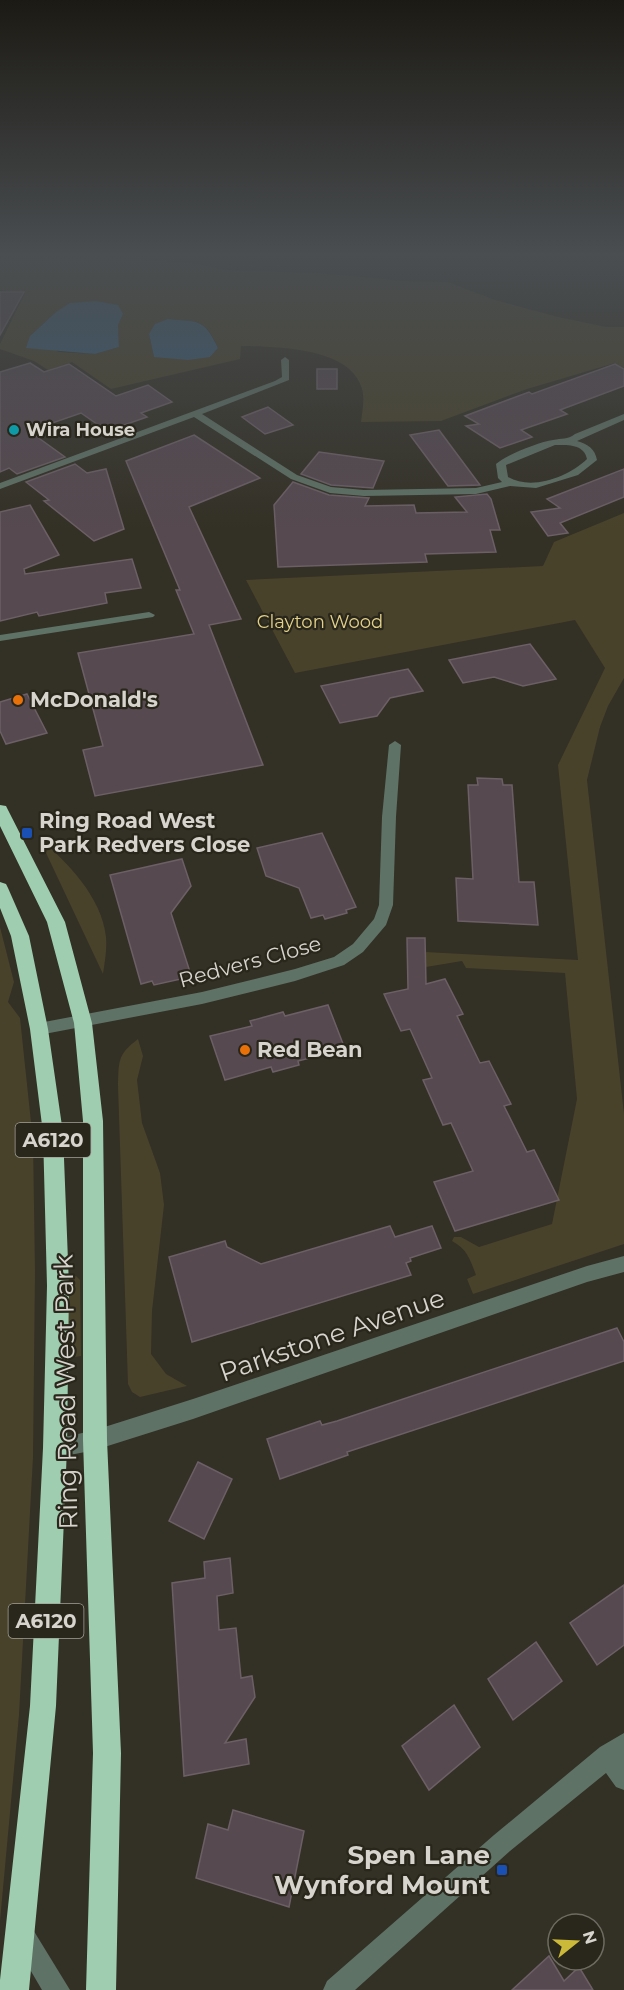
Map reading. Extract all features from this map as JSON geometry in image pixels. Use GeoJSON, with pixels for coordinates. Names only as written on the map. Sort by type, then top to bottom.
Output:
{"type":"FeatureCollection","features":[{"type":"Feature","properties":{"kind":"highway","name":"Ring Road West Park"},"geometry":{"type":"LineString","coordinates":[[0,810],[56,922],[83,1023],[93,1121],[95,1440],[107,1753],[101,1990]]}},
{"type":"Feature","properties":{"kind":"highway","name":"Ring Road West Park"},"geometry":{"type":"LineString","coordinates":[[0,888],[20,936],[39,1029],[53,1133],[58,1286],[55,1448],[43,1706],[14,1990]]}},
{"type":"Feature","properties":{"kind":"street"},"geometry":{"type":"LineString","coordinates":[[0,486],[283,381],[287,375],[285,360]]}},
{"type":"Feature","properties":{"kind":"street"},"geometry":{"type":"LineString","coordinates":[[195,414],[294,477],[330,490],[364,493],[476,491],[509,483]]}},
{"type":"Feature","properties":{"kind":"street"},"geometry":{"type":"LineString","coordinates":[[570,442],[578,436],[624,417]]}},
{"type":"Feature","properties":{"kind":"street"},"geometry":{"type":"LineString","coordinates":[[609,423],[624,430]]}},
{"type":"Feature","properties":{"kind":"street"},"geometry":{"type":"LineString","coordinates":[[554,442],[570,442],[580,444],[592,455],[588,466],[533,486],[516,486],[503,478],[501,464],[507,460],[554,442]]}},
{"type":"Feature","properties":{"kind":"street"},"geometry":{"type":"LineString","coordinates":[[0,638],[149,614]]}},
{"type":"Feature","properties":{"kind":"street","name":"Redvers Close"},"geometry":{"type":"LineString","coordinates":[[39,1029],[83,1023],[202,998],[295,975],[339,961],[358,948],[381,921],[386,905],[389,817],[395,745]]}},
{"type":"Feature","properties":{"kind":"street","name":"Parkstone Avenue"},"geometry":{"type":"LineString","coordinates":[[55,1448],[95,1440],[351,1356],[587,1274],[624,1264]]}},
{"type":"Feature","properties":{"kind":"street"},"geometry":{"type":"LineString","coordinates":[[336,1990],[502,1843],[616,1749],[624,1779]]}},
{"type":"Feature","properties":{"kind":"street"},"geometry":{"type":"LineString","coordinates":[[20,1934],[57,1990]]}},
{"type":"Feature","properties":{"kind":"green space"},"geometry":{"type":"Polygon","coordinates":[[[0,346],[48,346],[59,352],[95,354],[119,346],[152,346],[154,357],[210,357],[218,348],[217,346],[624,346],[624,368],[615,363],[527,389],[441,421],[361,422],[363,393],[355,375],[328,357],[311,352],[241,346],[240,359],[111,389],[72,362],[48,370],[34,361],[0,349],[0,346]]]}},
{"type":"Feature","properties":{"kind":"green space","name":"Clayton Wood"},"geometry":{"type":"Polygon","coordinates":[[[624,513],[624,678],[608,706],[600,727],[587,780],[624,1114],[624,1244],[473,1294],[467,1279],[476,1275],[465,1251],[452,1241],[454,1237],[461,1237],[479,1247],[552,1224],[577,1099],[565,973],[466,968],[462,961],[426,967],[425,952],[578,960],[558,765],[605,668],[575,620],[295,673],[246,580],[543,566],[554,542],[624,513]]]}},
{"type":"Feature","properties":{"kind":"green space"},"geometry":{"type":"Polygon","coordinates":[[[39,838],[82,882],[98,908],[106,937],[103,974],[39,838]]]}},
{"type":"Feature","properties":{"kind":"green space"},"geometry":{"type":"Polygon","coordinates":[[[0,927],[14,982],[8,1002],[20,1018],[33,1141],[35,1271],[33,1457],[19,1715],[0,1921],[0,927]]]}},
{"type":"Feature","properties":{"kind":"green space"},"geometry":{"type":"Polygon","coordinates":[[[138,1039],[143,1056],[137,1080],[142,1123],[160,1173],[164,1205],[152,1311],[151,1354],[166,1374],[187,1386],[140,1397],[132,1392],[128,1384],[118,1086],[123,1054],[138,1039]]]}},
{"type":"Feature","properties":{"kind":"green space"},"geometry":{"type":"Polygon","coordinates":[[[76,1276],[80,1280],[81,1356],[69,1358],[68,1278],[76,1276]]]}},
{"type":"Feature","properties":{"kind":"water"},"geometry":{"type":"Polygon","coordinates":[[[27,346],[119,347],[95,354],[26,348],[27,346]]]}},
{"type":"Feature","properties":{"kind":"water"},"geometry":{"type":"Polygon","coordinates":[[[152,346],[217,346],[218,348],[210,357],[188,360],[154,357],[152,346]]]}},
{"type":"Feature","properties":{"kind":"building"},"geometry":{"type":"Polygon","coordinates":[[[30,363],[44,372],[69,364],[116,396],[148,385],[172,402],[141,413],[147,417],[107,431],[81,413],[29,431],[65,457],[17,474],[9,468],[0,472],[0,372],[30,363]]]}},
{"type":"Feature","properties":{"kind":"building"},"geometry":{"type":"Polygon","coordinates":[[[615,364],[624,369],[624,386],[560,410],[567,414],[521,430],[532,437],[500,448],[466,426],[479,424],[465,416],[615,364]]]}},
{"type":"Feature","properties":{"kind":"building"},"geometry":{"type":"Polygon","coordinates":[[[317,369],[337,369],[337,389],[317,389],[317,369]]]}},
{"type":"Feature","properties":{"kind":"building"},"geometry":{"type":"Polygon","coordinates":[[[268,407],[293,425],[265,434],[242,417],[268,407]]]}},
{"type":"Feature","properties":{"kind":"building"},"geometry":{"type":"Polygon","coordinates":[[[439,430],[480,485],[448,486],[410,435],[439,430]]]}},
{"type":"Feature","properties":{"kind":"building"},"geometry":{"type":"Polygon","coordinates":[[[194,435],[260,478],[189,507],[241,619],[209,625],[263,765],[95,796],[83,750],[103,746],[78,653],[194,634],[176,590],[180,590],[126,461],[194,435]]]}},
{"type":"Feature","properties":{"kind":"building"},"geometry":{"type":"Polygon","coordinates":[[[319,452],[384,461],[373,488],[331,485],[301,474],[319,452]]]}},
{"type":"Feature","properties":{"kind":"building"},"geometry":{"type":"Polygon","coordinates":[[[75,464],[87,473],[106,469],[124,529],[94,541],[44,501],[49,500],[26,482],[75,464]]]}},
{"type":"Feature","properties":{"kind":"building"},"geometry":{"type":"Polygon","coordinates":[[[624,469],[624,497],[560,523],[568,533],[548,536],[531,512],[560,508],[547,499],[624,469]]]}},
{"type":"Feature","properties":{"kind":"building"},"geometry":{"type":"Polygon","coordinates":[[[293,482],[329,495],[369,498],[365,506],[414,505],[416,513],[467,512],[455,497],[487,494],[491,499],[500,530],[490,530],[496,552],[425,554],[427,562],[278,567],[274,505],[293,482]]]}},
{"type":"Feature","properties":{"kind":"building"},"geometry":{"type":"Polygon","coordinates":[[[30,505],[59,555],[24,569],[25,574],[132,559],[141,588],[105,593],[107,603],[39,616],[37,612],[0,621],[0,512],[30,505]]]}},
{"type":"Feature","properties":{"kind":"building"},"geometry":{"type":"Polygon","coordinates":[[[530,644],[556,679],[523,686],[494,677],[463,683],[449,660],[530,644]]]}},
{"type":"Feature","properties":{"kind":"building"},"geometry":{"type":"Polygon","coordinates":[[[408,669],[423,691],[390,698],[377,716],[340,723],[321,686],[408,669]]]}},
{"type":"Feature","properties":{"kind":"building"},"geometry":{"type":"Polygon","coordinates":[[[27,694],[47,733],[6,744],[0,731],[0,702],[27,694]]]}},
{"type":"Feature","properties":{"kind":"building"},"geometry":{"type":"Polygon","coordinates":[[[477,778],[502,779],[503,785],[512,785],[519,882],[534,882],[538,925],[458,921],[456,878],[473,879],[468,785],[478,785],[477,778]]]}},
{"type":"Feature","properties":{"kind":"building"},"geometry":{"type":"Polygon","coordinates":[[[322,833],[356,907],[346,910],[347,913],[325,919],[323,915],[311,918],[299,888],[266,876],[257,848],[322,833]]]}},
{"type":"Feature","properties":{"kind":"building"},"geometry":{"type":"Polygon","coordinates":[[[182,859],[191,886],[171,913],[190,972],[180,975],[181,979],[154,985],[152,981],[141,984],[110,875],[182,859]]]}},
{"type":"Feature","properties":{"kind":"building"},"geometry":{"type":"Polygon","coordinates":[[[407,938],[425,938],[426,984],[445,979],[463,1014],[457,1016],[480,1063],[489,1061],[511,1104],[504,1106],[527,1152],[534,1150],[559,1200],[455,1231],[434,1182],[473,1171],[451,1123],[443,1125],[423,1080],[432,1078],[410,1029],[401,1031],[384,994],[408,989],[407,938]]]}},
{"type":"Feature","properties":{"kind":"building"},"geometry":{"type":"Polygon","coordinates":[[[328,1005],[345,1049],[298,1061],[299,1065],[273,1072],[271,1067],[225,1080],[210,1036],[252,1026],[250,1021],[283,1012],[285,1016],[328,1005]]]}},
{"type":"Feature","properties":{"kind":"building"},"geometry":{"type":"Polygon","coordinates":[[[390,1226],[395,1237],[432,1226],[441,1248],[410,1258],[411,1261],[406,1263],[411,1275],[192,1342],[169,1257],[225,1241],[227,1247],[261,1264],[390,1226]]]}},
{"type":"Feature","properties":{"kind":"building"},"geometry":{"type":"Polygon","coordinates":[[[617,1328],[624,1342],[624,1361],[347,1452],[348,1455],[280,1479],[267,1439],[320,1421],[322,1425],[337,1421],[617,1328]]]}},
{"type":"Feature","properties":{"kind":"building"},"geometry":{"type":"Polygon","coordinates":[[[198,1462],[232,1479],[204,1539],[169,1521],[198,1462]]]}},
{"type":"Feature","properties":{"kind":"building"},"geometry":{"type":"Polygon","coordinates":[[[230,1558],[233,1593],[217,1596],[219,1630],[236,1628],[241,1678],[252,1676],[255,1697],[225,1743],[246,1739],[249,1764],[184,1776],[172,1583],[205,1578],[204,1562],[230,1558]]]}},
{"type":"Feature","properties":{"kind":"building"},"geometry":{"type":"Polygon","coordinates":[[[624,1585],[624,1645],[597,1665],[570,1623],[624,1585]]]}},
{"type":"Feature","properties":{"kind":"building"},"geometry":{"type":"Polygon","coordinates":[[[536,1642],[562,1681],[513,1720],[488,1679],[536,1642]]]}},
{"type":"Feature","properties":{"kind":"building"},"geometry":{"type":"Polygon","coordinates":[[[454,1705],[480,1747],[429,1790],[402,1746],[454,1705]]]}},
{"type":"Feature","properties":{"kind":"building"},"geometry":{"type":"Polygon","coordinates":[[[233,1810],[304,1831],[289,1907],[196,1878],[208,1824],[228,1830],[233,1810]]]}},
{"type":"Feature","properties":{"kind":"building"},"geometry":{"type":"Polygon","coordinates":[[[546,1959],[546,1972],[559,1972],[564,1981],[574,1972],[582,1972],[593,1990],[512,1990],[546,1959]]]}},
{"type":"Feature","properties":{"kind":"place","name":"Wira House"},"geometry":{"type":"Point","coordinates":[14,430]}},
{"type":"Feature","properties":{"kind":"place","name":"McDonald's"},"geometry":{"type":"Point","coordinates":[18,700]}},
{"type":"Feature","properties":{"kind":"place","name":"Ring Road West Park Redvers Close"},"geometry":{"type":"Point","coordinates":[27,833]}},
{"type":"Feature","properties":{"kind":"place","name":"Red Bean"},"geometry":{"type":"Point","coordinates":[245,1050]}},
{"type":"Feature","properties":{"kind":"place","name":"Spen Lane Wynford Mount"},"geometry":{"type":"Point","coordinates":[502,1870]}}]}
